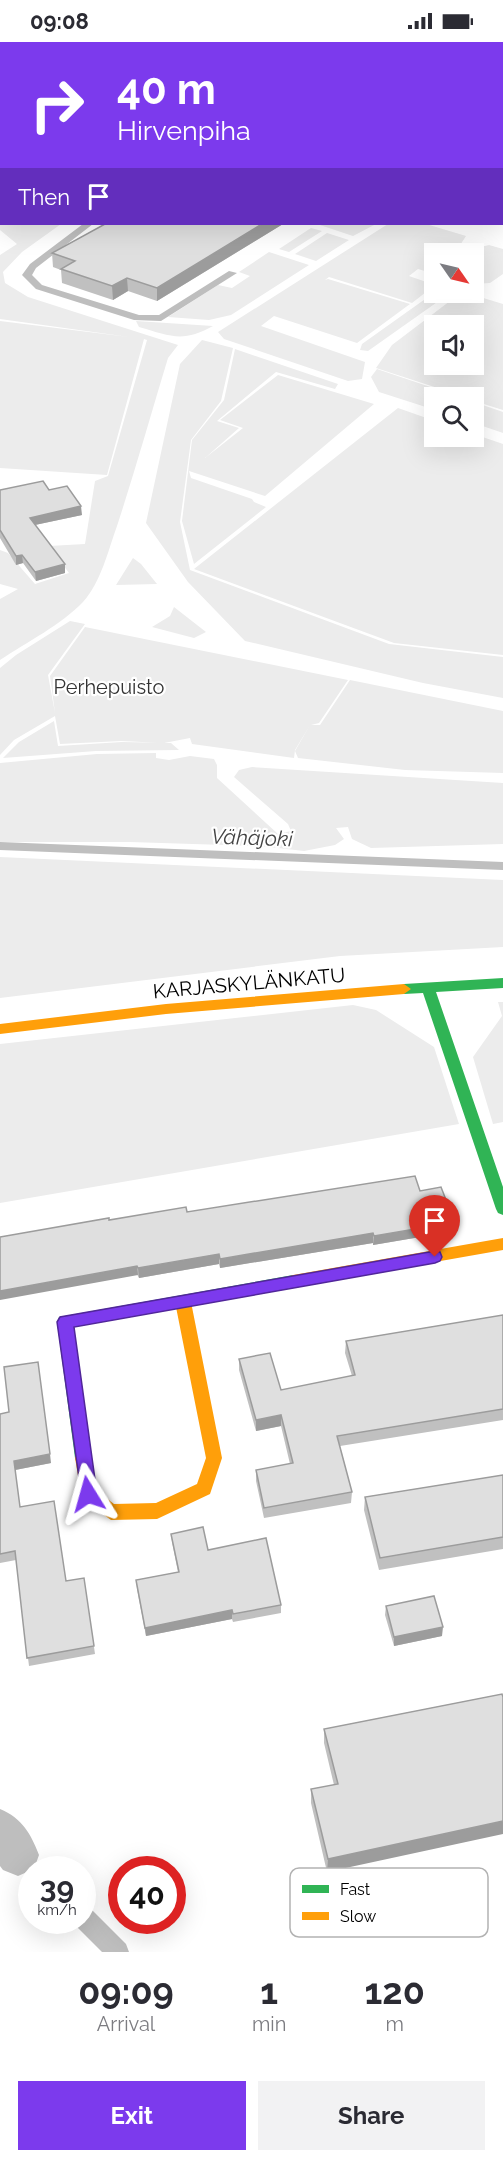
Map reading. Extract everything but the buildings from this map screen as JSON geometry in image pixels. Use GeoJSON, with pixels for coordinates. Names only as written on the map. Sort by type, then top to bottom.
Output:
{"type":"FeatureCollection","features":[{"type":"Feature","properties":{"kind":"street","name":"KARJASKYLÄNKATU"},"geometry":{"type":"LineString","coordinates":[[0,1029],[166,1009],[503,983]]}},
{"type":"Feature","properties":{"kind":"street"},"geometry":{"type":"LineString","coordinates":[[428,987],[503,1209]]}},
{"type":"Feature","properties":{"kind":"street"},"geometry":{"type":"LineString","coordinates":[[183,1302],[214,1458],[204,1489],[157,1511],[111,1512],[88,1494],[65,1322],[503,1244]]}},
{"type":"Feature","properties":{"kind":"lane"},"geometry":{"type":"LineString","coordinates":[[87,225],[33,266],[27,275],[39,287],[138,318],[161,318],[232,273]]}},
{"type":"Feature","properties":{"kind":"lane"},"geometry":{"type":"LineString","coordinates":[[96,1930],[118,1952]]}},
{"type":"Feature","properties":{"kind":"green space"},"geometry":{"type":"Polygon","coordinates":[[[0,225],[60,225],[22,252],[3,272],[5,283],[28,297],[178,345],[168,358],[117,526],[95,585],[83,602],[65,618],[0,660],[0,599],[18,589],[0,584],[0,550],[8,553],[35,584],[69,573],[49,546],[85,544],[95,481],[108,476],[147,340],[144,339],[107,475],[0,468],[0,321],[129,337],[0,319],[0,255],[17,244],[0,230],[0,225]]]}},
{"type":"Feature","properties":{"kind":"green space"},"geometry":{"type":"Polygon","coordinates":[[[320,225],[374,225],[353,236],[320,225]]]}},
{"type":"Feature","properties":{"kind":"green space"},"geometry":{"type":"Polygon","coordinates":[[[386,225],[429,225],[466,236],[461,243],[424,243],[424,271],[418,269],[409,276],[424,281],[424,294],[412,303],[329,277],[325,280],[410,304],[357,343],[274,316],[261,326],[365,362],[362,379],[348,381],[224,339],[218,332],[386,225]]]}},
{"type":"Feature","properties":{"kind":"green space"},"geometry":{"type":"Polygon","coordinates":[[[311,228],[322,231],[289,252],[279,249],[311,228]]]}},
{"type":"Feature","properties":{"kind":"green space"},"geometry":{"type":"Polygon","coordinates":[[[327,233],[349,240],[316,261],[295,254],[327,233]]]}},
{"type":"Feature","properties":{"kind":"green space"},"geometry":{"type":"Polygon","coordinates":[[[489,245],[503,249],[503,274],[490,283],[484,283],[484,246],[489,245]]]}},
{"type":"Feature","properties":{"kind":"green space"},"geometry":{"type":"Polygon","coordinates":[[[269,252],[309,265],[231,315],[209,320],[168,317],[218,285],[232,288],[250,276],[239,272],[269,252]]]}},
{"type":"Feature","properties":{"kind":"green space"},"geometry":{"type":"Polygon","coordinates":[[[484,298],[503,304],[503,410],[484,404],[484,387],[434,387],[376,368],[392,345],[424,321],[424,375],[484,375],[484,315],[432,315],[447,303],[484,303],[484,298]]]}},
{"type":"Feature","properties":{"kind":"green space"},"geometry":{"type":"Polygon","coordinates":[[[424,300],[424,303],[436,303],[368,351],[360,350],[362,344],[424,300]]]}},
{"type":"Feature","properties":{"kind":"green space"},"geometry":{"type":"Polygon","coordinates":[[[136,321],[213,326],[193,335],[176,336],[139,327],[136,321]]]}},
{"type":"Feature","properties":{"kind":"green space"},"geometry":{"type":"Polygon","coordinates":[[[202,340],[233,348],[221,401],[191,440],[180,522],[190,570],[389,644],[503,657],[503,698],[423,683],[245,641],[188,582],[146,523],[180,364],[202,340]]]}},
{"type":"Feature","properties":{"kind":"green space"},"geometry":{"type":"Polygon","coordinates":[[[235,349],[338,384],[335,389],[276,372],[217,421],[239,428],[205,458],[243,428],[220,420],[278,375],[374,404],[265,496],[189,471],[191,478],[252,499],[266,507],[194,564],[182,521],[192,440],[224,400],[235,349]]]}},
{"type":"Feature","properties":{"kind":"green space"},"geometry":{"type":"Polygon","coordinates":[[[377,369],[430,387],[424,387],[424,406],[379,392],[371,377],[377,369]]]}},
{"type":"Feature","properties":{"kind":"green space"},"geometry":{"type":"Polygon","coordinates":[[[484,405],[503,412],[503,433],[484,426],[484,405]]]}},
{"type":"Feature","properties":{"kind":"green space"},"geometry":{"type":"Polygon","coordinates":[[[398,408],[424,417],[424,447],[484,447],[484,437],[503,444],[503,655],[394,643],[194,569],[398,408]]]}},
{"type":"Feature","properties":{"kind":"green space"},"geometry":{"type":"Polygon","coordinates":[[[133,558],[141,564],[157,584],[116,585],[133,558]]]}},
{"type":"Feature","properties":{"kind":"green space"},"geometry":{"type":"Polygon","coordinates":[[[174,607],[206,632],[194,638],[152,627],[170,616],[174,607]]]}},
{"type":"Feature","properties":{"kind":"green space","name":"Perhepuisto"},"geometry":{"type":"Polygon","coordinates":[[[70,621],[85,624],[48,675],[55,713],[50,676],[85,627],[348,680],[319,723],[311,725],[320,725],[350,680],[503,711],[503,773],[405,770],[298,758],[295,751],[310,725],[295,750],[294,758],[192,744],[190,738],[164,743],[121,741],[60,744],[55,716],[14,740],[0,755],[0,668],[16,655],[70,621]]]}},
{"type":"Feature","properties":{"kind":"green space"},"geometry":{"type":"Polygon","coordinates":[[[54,721],[58,746],[122,742],[171,743],[179,750],[96,751],[3,758],[19,742],[54,721]]]}},
{"type":"Feature","properties":{"kind":"green space"},"geometry":{"type":"Polygon","coordinates":[[[156,753],[156,758],[169,760],[190,756],[214,759],[217,765],[217,778],[278,834],[291,831],[288,824],[234,777],[239,770],[252,767],[503,783],[503,844],[371,848],[352,839],[348,827],[336,828],[344,839],[335,845],[304,851],[260,846],[130,842],[0,842],[0,763],[97,754],[156,753]]]}},
{"type":"Feature","properties":{"kind":"green space"},"geometry":{"type":"Polygon","coordinates":[[[0,857],[503,880],[503,947],[340,956],[0,998],[0,857]]]}},
{"type":"Feature","properties":{"kind":"green space"},"geometry":{"type":"Polygon","coordinates":[[[498,1002],[503,1002],[503,1122],[493,1124],[473,1057],[502,1016],[498,1002]]]}},
{"type":"Feature","properties":{"kind":"green space"},"geometry":{"type":"Polygon","coordinates":[[[353,1005],[376,1010],[434,1047],[459,1124],[0,1203],[0,1044],[353,1005]]]}},
{"type":"Feature","properties":{"kind":"waterway","name":"Vähäjoki"},"geometry":{"type":"LineString","coordinates":[[0,846],[503,866]]}},
{"type":"Feature","properties":{"kind":"traffic: fast"},"geometry":{"type":"LineString","coordinates":[[404,989],[503,983]]}},
{"type":"Feature","properties":{"kind":"traffic: fast"},"geometry":{"type":"LineString","coordinates":[[428,987],[503,1209]]}},
{"type":"Feature","properties":{"kind":"traffic: fast"},"geometry":{"type":"LineString","coordinates":[[83,1458],[65,1322],[293,1281]]}},
{"type":"Feature","properties":{"kind":"traffic: slow"},"geometry":{"type":"LineString","coordinates":[[0,1029],[166,1009],[404,989]]}},
{"type":"Feature","properties":{"kind":"traffic: slow"},"geometry":{"type":"LineString","coordinates":[[293,1281],[503,1244]]}},
{"type":"Feature","properties":{"kind":"traffic: slow"},"geometry":{"type":"LineString","coordinates":[[83,1458],[88,1494],[111,1512],[157,1511],[204,1489],[214,1458],[183,1302]]}},
{"type":"Feature","properties":{"kind":"route"},"geometry":{"type":"LineString","coordinates":[[88,1494],[65,1322],[435,1257]]}}]}
